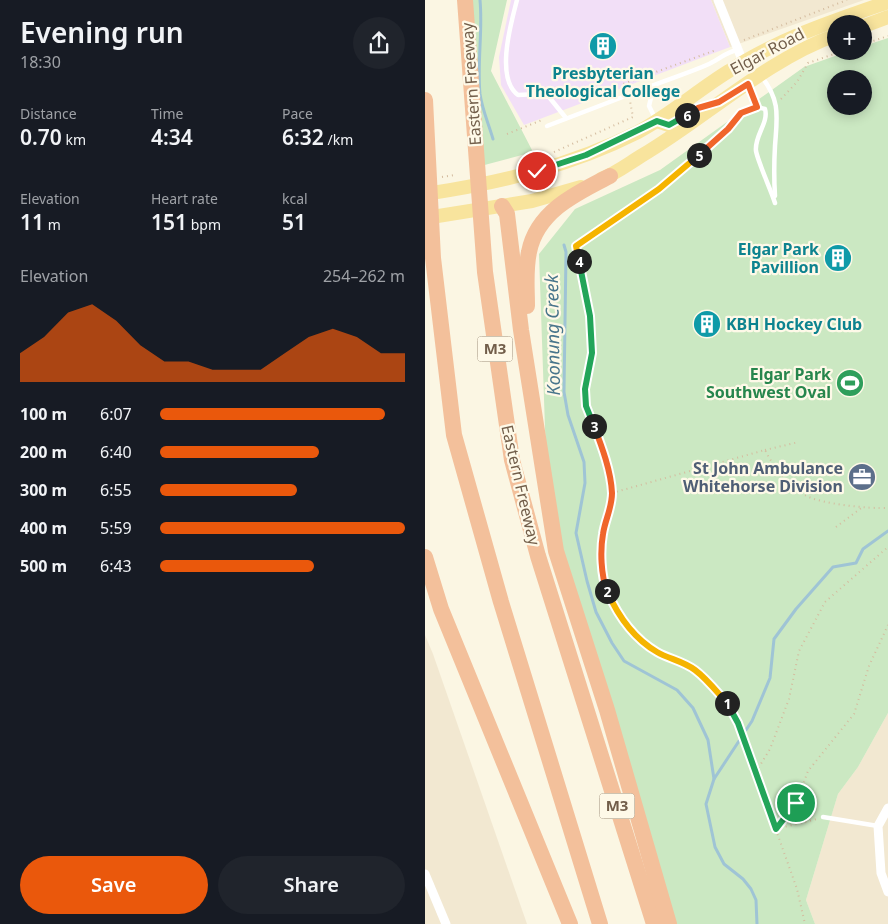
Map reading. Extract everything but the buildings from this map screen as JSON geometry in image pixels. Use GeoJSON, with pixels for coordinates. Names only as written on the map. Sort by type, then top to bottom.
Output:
{"type":"FeatureCollection","features":[{"type":"Feature","properties":{"kind":"highway","name":"Eastern Freeway"},"geometry":{"type":"LineString","coordinates":[[465,0],[485,272],[512,460],[537,556],[654,924]]}},
{"type":"Feature","properties":{"kind":"highway"},"geometry":{"type":"LineString","coordinates":[[425,100],[433,258],[455,434],[501,602],[600,924]]}},
{"type":"Feature","properties":{"kind":"highway"},"geometry":{"type":"LineString","coordinates":[[526,358],[527,265],[532,240],[546,219],[563,202],[610,176]]}},
{"type":"Feature","properties":{"kind":"highway"},"geometry":{"type":"LineString","coordinates":[[497,204],[507,214],[526,358],[556,551],[607,710],[669,924]]}},
{"type":"Feature","properties":{"kind":"highway"},"geometry":{"type":"LineString","coordinates":[[425,557],[441,609],[570,924]]}},
{"type":"Feature","properties":{"kind":"main road","name":"Elgar Road"},"geometry":{"type":"LineString","coordinates":[[425,194],[495,182],[586,155],[657,121],[735,52],[888,2]]}},
{"type":"Feature","properties":{"kind":"main road"},"geometry":{"type":"LineString","coordinates":[[872,23],[888,17]]}},
{"type":"Feature","properties":{"kind":"main road","name":"Elgar Road"},"geometry":{"type":"LineString","coordinates":[[425,218],[563,193],[610,176],[662,144],[719,102],[802,52],[827,40]]}},
{"type":"Feature","properties":{"kind":"main road"},"geometry":{"type":"LineString","coordinates":[[735,52],[761,76]]}},
{"type":"Feature","properties":{"kind":"main road"},"geometry":{"type":"LineString","coordinates":[[735,52],[748,84]]}},
{"type":"Feature","properties":{"kind":"main road","name":"Elgar Road"},"geometry":{"type":"LineString","coordinates":[[657,121],[669,125],[698,108],[719,102]]}},
{"type":"Feature","properties":{"kind":"main road"},"geometry":{"type":"LineString","coordinates":[[461,189],[497,204]]}},
{"type":"Feature","properties":{"kind":"street"},"geometry":{"type":"LineString","coordinates":[[717,0],[735,52]]}},
{"type":"Feature","properties":{"kind":"street"},"geometry":{"type":"LineString","coordinates":[[888,808],[877,826],[881,873],[888,892]]}},
{"type":"Feature","properties":{"kind":"street"},"geometry":{"type":"LineString","coordinates":[[425,874],[446,924]]}},
{"type":"Feature","properties":{"kind":"lane"},"geometry":{"type":"LineString","coordinates":[[517,0],[505,48],[511,86],[518,95],[539,94],[549,97],[566,118]]}},
{"type":"Feature","properties":{"kind":"lane"},"geometry":{"type":"LineString","coordinates":[[547,126],[714,62],[735,52]]}},
{"type":"Feature","properties":{"kind":"lane"},"geometry":{"type":"LineString","coordinates":[[748,84],[757,107],[765,109],[766,114],[758,134],[756,152],[775,203],[774,159],[778,110],[761,76]]}},
{"type":"Feature","properties":{"kind":"lane"},"geometry":{"type":"LineString","coordinates":[[654,85],[649,106],[657,121]]}},
{"type":"Feature","properties":{"kind":"lane"},"geometry":{"type":"LineString","coordinates":[[823,817],[877,826]]}},
{"type":"Feature","properties":{"kind":"path"},"geometry":{"type":"LineString","coordinates":[[735,52],[769,32],[847,0]]}},
{"type":"Feature","properties":{"kind":"path"},"geometry":{"type":"LineString","coordinates":[[872,41],[888,36]]}},
{"type":"Feature","properties":{"kind":"path"},"geometry":{"type":"LineString","coordinates":[[775,101],[783,99],[797,82],[808,63],[827,56]]}},
{"type":"Feature","properties":{"kind":"path"},"geometry":{"type":"LineString","coordinates":[[757,107],[741,113],[728,129],[659,189],[576,246],[590,316],[592,353],[585,389],[586,406],[601,443],[612,493],[611,510],[603,533],[602,558],[605,584],[622,622],[658,653],[680,660],[695,670],[729,704],[738,723],[797,888],[805,924]]}},
{"type":"Feature","properties":{"kind":"path"},"geometry":{"type":"LineString","coordinates":[[507,134],[554,116],[558,121]]}},
{"type":"Feature","properties":{"kind":"path"},"geometry":{"type":"LineString","coordinates":[[612,493],[799,442]]}},
{"type":"Feature","properties":{"kind":"path"},"geometry":{"type":"LineString","coordinates":[[765,450],[775,469],[806,496],[835,503],[888,508]]}},
{"type":"Feature","properties":{"kind":"path"},"geometry":{"type":"LineString","coordinates":[[836,527],[864,506]]}},
{"type":"Feature","properties":{"kind":"path"},"geometry":{"type":"LineString","coordinates":[[756,772],[770,749],[789,699],[799,651],[825,602],[888,547]]}},
{"type":"Feature","properties":{"kind":"path"},"geometry":{"type":"LineString","coordinates":[[776,829],[796,803],[809,771],[854,714],[869,666],[888,626]]}},
{"type":"Feature","properties":{"kind":"path"},"geometry":{"type":"LineString","coordinates":[[776,829],[823,817]]}},
{"type":"Feature","properties":{"kind":"shaded area"},"geometry":{"type":"Polygon","coordinates":[[[511,0],[711,0],[730,47],[524,125],[501,85],[499,57],[511,0]]]}},
{"type":"Feature","properties":{"kind":"shaded area"},"geometry":{"type":"Polygon","coordinates":[[[711,0],[864,0],[730,47],[711,0]]]}},
{"type":"Feature","properties":{"kind":"shaded area"},"geometry":{"type":"Polygon","coordinates":[[[425,635],[433,654],[527,924],[425,924],[425,635]]]}},
{"type":"Feature","properties":{"kind":"shaded area"},"geometry":{"type":"Polygon","coordinates":[[[888,713],[888,924],[815,924],[806,900],[838,794],[858,767],[888,713]]]}},
{"type":"Feature","properties":{"kind":"green space"},"geometry":{"type":"Polygon","coordinates":[[[465,0],[507,0],[491,71],[533,152],[477,167],[465,0]]]}},
{"type":"Feature","properties":{"kind":"green space"},"geometry":{"type":"Polygon","coordinates":[[[888,38],[888,713],[858,767],[838,794],[806,900],[815,924],[654,924],[643,851],[573,617],[546,457],[539,254],[575,209],[660,170],[804,67],[827,59],[872,60],[872,43],[888,38]]]}},
{"type":"Feature","properties":{"kind":"waterway","name":"Koonung Creek"},"geometry":{"type":"LineString","coordinates":[[480,0],[480,94],[493,139]]}},
{"type":"Feature","properties":{"kind":"waterway","name":"Koonung Creek"},"geometry":{"type":"LineString","coordinates":[[564,245],[566,252],[564,392],[568,415],[584,462],[585,483],[576,533],[587,581],[596,612],[624,661],[677,690],[693,708],[708,740],[714,779],[706,804],[715,847],[724,864],[743,879],[751,889],[756,900],[757,924]]}},
{"type":"Feature","properties":{"kind":"waterway"},"geometry":{"type":"LineString","coordinates":[[746,730],[752,721],[770,678],[774,639],[796,609],[833,567],[856,563],[863,549],[888,531]]}},
{"type":"Feature","properties":{"kind":"waterway"},"geometry":{"type":"LineString","coordinates":[[714,779],[739,741]]}},
{"type":"Feature","properties":{"kind":"place","name":"Presbyterian Theological College"},"geometry":{"type":"Point","coordinates":[603,46]}},
{"type":"Feature","properties":{"kind":"place","name":"Elgar Park Pavillion"},"geometry":{"type":"Point","coordinates":[838,258]}},
{"type":"Feature","properties":{"kind":"place","name":"KBH Hockey Club"},"geometry":{"type":"Point","coordinates":[707,324]}},
{"type":"Feature","properties":{"kind":"place","name":"Elgar Park Southwest Oval"},"geometry":{"type":"Point","coordinates":[850,383]}},
{"type":"Feature","properties":{"kind":"place","name":"St John Ambulance Whitehorse Division"},"geometry":{"type":"Point","coordinates":[862,477]}},
{"type":"Feature","properties":{"kind":"route"},"geometry":{"type":"LineString","coordinates":[[537,171],[613,144],[657,121],[669,125],[674,123],[698,108],[719,102],[748,84],[755,101],[757,107],[746,110],[737,116],[728,129],[685,168],[588,240],[576,246],[590,316],[592,353],[585,389],[586,406],[601,443],[612,493],[611,510],[603,533],[602,558],[605,584],[613,605],[622,622],[640,639],[658,653],[680,660],[695,670],[729,704],[738,723],[776,829],[796,803]]}}]}
